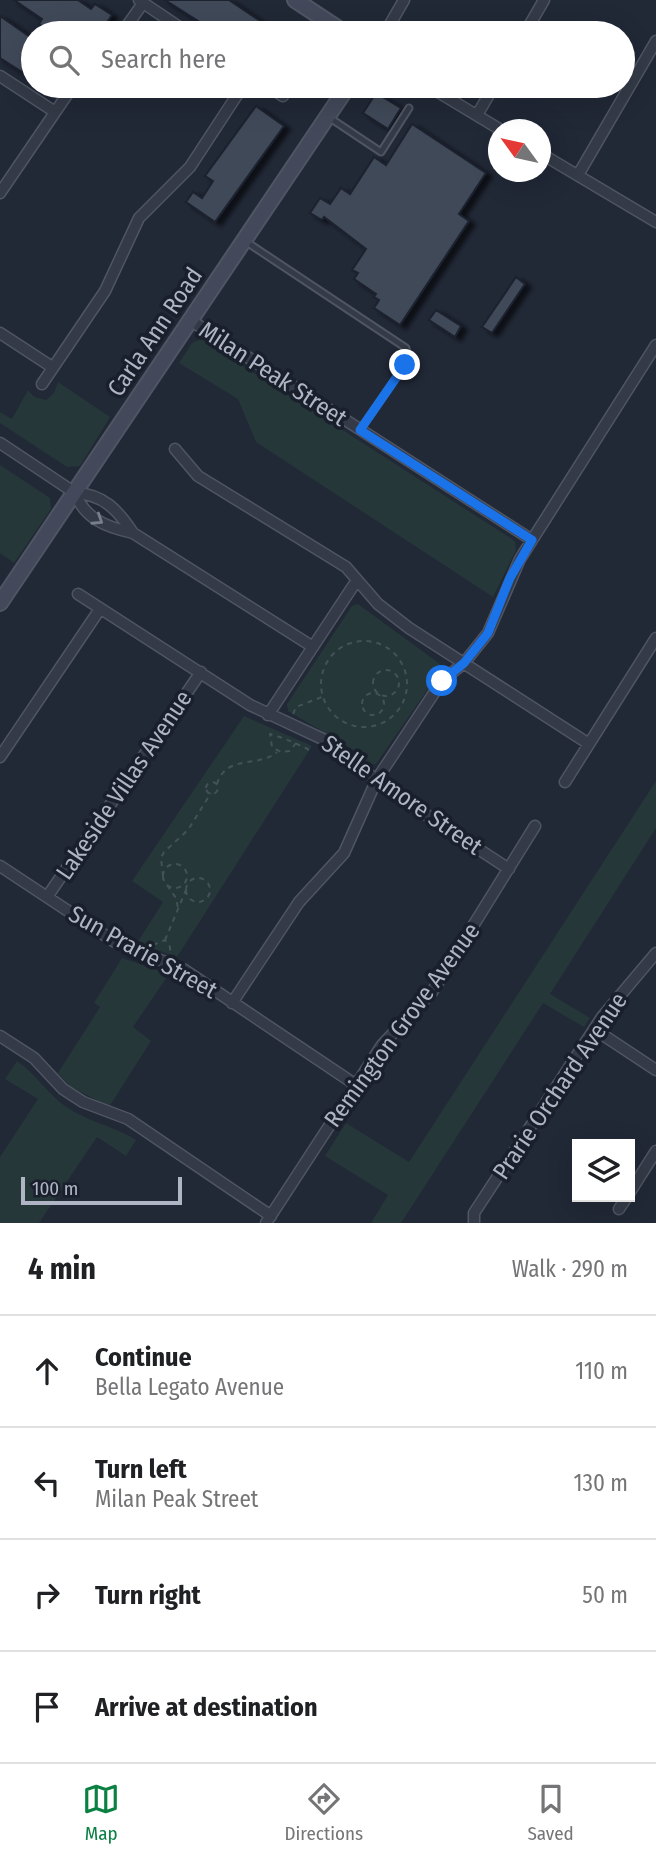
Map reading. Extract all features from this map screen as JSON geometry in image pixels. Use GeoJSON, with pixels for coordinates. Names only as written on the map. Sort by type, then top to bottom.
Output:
{"type":"FeatureCollection","features":[{"type":"Feature","properties":{"kind":"street"},"geometry":{"type":"LineString","coordinates":[[295,0],[327,21]]}},
{"type":"Feature","properties":{"kind":"street"},"geometry":{"type":"LineString","coordinates":[[392,21],[404,0]]}},
{"type":"Feature","properties":{"kind":"street"},"geometry":{"type":"LineString","coordinates":[[531,21],[544,0]]}},
{"type":"Feature","properties":{"kind":"street"},"geometry":{"type":"LineString","coordinates":[[129,21],[141,1],[170,21]]}},
{"type":"Feature","properties":{"kind":"street"},"geometry":{"type":"LineString","coordinates":[[635,77],[656,41]]}},
{"type":"Feature","properties":{"kind":"street"},"geometry":{"type":"LineString","coordinates":[[0,76],[21,90]]}},
{"type":"Feature","properties":{"kind":"street"},"geometry":{"type":"LineString","coordinates":[[34,98],[55,112]]}},
{"type":"Feature","properties":{"kind":"street"},"geometry":{"type":"LineString","coordinates":[[0,193],[65,98]]}},
{"type":"Feature","properties":{"kind":"street"},"geometry":{"type":"LineString","coordinates":[[42,384],[106,291],[139,218],[190,167],[235,98]]}},
{"type":"Feature","properties":{"kind":"street","name":"Carla Ann Road"},"geometry":{"type":"LineString","coordinates":[[0,603],[340,98]]}},
{"type":"Feature","properties":{"kind":"street"},"geometry":{"type":"LineString","coordinates":[[448,98],[488,122]]}},
{"type":"Feature","properties":{"kind":"street"},"geometry":{"type":"LineString","coordinates":[[477,115],[487,98]]}},
{"type":"Feature","properties":{"kind":"street"},"geometry":{"type":"LineString","coordinates":[[578,175],[623,98]]}},
{"type":"Feature","properties":{"kind":"street"},"geometry":{"type":"LineString","coordinates":[[551,159],[656,222]]}},
{"type":"Feature","properties":{"kind":"street","name":"Milan Peak Street"},"geometry":{"type":"LineString","coordinates":[[190,320],[532,540]]}},
{"type":"Feature","properties":{"kind":"street"},"geometry":{"type":"LineString","coordinates":[[0,333],[52,367]]}},
{"type":"Feature","properties":{"kind":"street"},"geometry":{"type":"LineString","coordinates":[[232,1003],[299,902],[344,853],[377,779],[442,681],[464,663],[488,633],[510,578],[532,540],[656,345]]}},
{"type":"Feature","properties":{"kind":"street"},"geometry":{"type":"LineString","coordinates":[[0,443],[75,493],[92,494],[119,511],[133,533]]}},
{"type":"Feature","properties":{"kind":"street"},"geometry":{"type":"LineString","coordinates":[[175,449],[198,476],[335,559],[384,609],[589,744]]}},
{"type":"Feature","properties":{"kind":"street"},"geometry":{"type":"LineString","coordinates":[[75,493],[81,509],[111,528],[133,533],[313,647]]}},
{"type":"Feature","properties":{"kind":"street"},"geometry":{"type":"LineString","coordinates":[[272,717],[357,580]]}},
{"type":"Feature","properties":{"kind":"street","name":"Stelle Amore Street"},"geometry":{"type":"LineString","coordinates":[[78,594],[272,717],[327,741],[390,792],[509,869]]}},
{"type":"Feature","properties":{"kind":"street"},"geometry":{"type":"LineString","coordinates":[[0,757],[100,609]]}},
{"type":"Feature","properties":{"kind":"street"},"geometry":{"type":"LineString","coordinates":[[565,782],[656,638]]}},
{"type":"Feature","properties":{"kind":"street","name":"Lakeside Villas Avenue"},"geometry":{"type":"LineString","coordinates":[[47,897],[201,672]]}},
{"type":"Feature","properties":{"kind":"street","name":"Remington Grove Avenue"},"geometry":{"type":"LineString","coordinates":[[269,1219],[382,1045],[432,992],[535,826]]}},
{"type":"Feature","properties":{"kind":"street","name":"Sun Prarie Street"},"geometry":{"type":"LineString","coordinates":[[0,866],[115,942],[166,961],[356,1085]]}},
{"type":"Feature","properties":{"kind":"street","name":"Prarie Orchard Avenue"},"geometry":{"type":"LineString","coordinates":[[474,1223],[474,1213],[594,1029],[656,953]]}},
{"type":"Feature","properties":{"kind":"street"},"geometry":{"type":"LineString","coordinates":[[594,1029],[656,1070]]}},
{"type":"Feature","properties":{"kind":"street"},"geometry":{"type":"LineString","coordinates":[[0,1036],[34,1058],[64,1089],[83,1102],[128,1119],[269,1219]]}},
{"type":"Feature","properties":{"kind":"street"},"geometry":{"type":"LineString","coordinates":[[635,1184],[656,1151]]}},
{"type":"Feature","properties":{"kind":"street"},"geometry":{"type":"LineString","coordinates":[[619,1209],[624,1202]]}},
{"type":"Feature","properties":{"kind":"lane"},"geometry":{"type":"LineString","coordinates":[[327,116],[381,152],[409,108]]}},
{"type":"Feature","properties":{"kind":"lane"},"geometry":{"type":"LineString","coordinates":[[244,240],[406,348],[408,356],[405,365],[360,430]]}},
{"type":"Feature","properties":{"kind":"path"},"geometry":{"type":"LineString","coordinates":[[361,640],[387,647],[404,668],[407,683],[402,704],[387,720],[373,726],[359,727],[345,723],[333,714],[323,696],[322,674],[327,661],[348,644],[361,640]]}},
{"type":"Feature","properties":{"kind":"path"},"geometry":{"type":"LineString","coordinates":[[379,694],[371,692],[362,699],[362,706],[368,715],[379,714],[384,708],[384,700],[379,694],[374,686],[375,677],[381,671],[393,672],[398,678],[397,690],[390,695],[379,694]]}},
{"type":"Feature","properties":{"kind":"path"},"geometry":{"type":"LineString","coordinates":[[272,717],[294,714],[296,707],[323,696]]}},
{"type":"Feature","properties":{"kind":"path"},"geometry":{"type":"LineString","coordinates":[[296,743],[286,753],[277,751],[270,742],[270,734],[296,743],[309,750]]}},
{"type":"Feature","properties":{"kind":"path"},"geometry":{"type":"LineString","coordinates":[[178,909],[176,898],[163,876],[161,866],[164,852],[188,830],[211,793],[216,792],[217,784],[228,768],[244,761],[269,758],[277,751]]}},
{"type":"Feature","properties":{"kind":"path"},"geometry":{"type":"LineString","coordinates":[[211,793],[207,790],[208,784],[217,784]]}},
{"type":"Feature","properties":{"kind":"path"},"geometry":{"type":"LineString","coordinates":[[163,876],[166,868],[173,864],[183,867],[187,874],[186,881],[180,887],[172,887],[166,883]]}},
{"type":"Feature","properties":{"kind":"path"},"geometry":{"type":"LineString","coordinates":[[148,955],[156,943],[165,940],[187,887],[192,881],[199,878],[206,881],[210,892],[206,899],[196,902],[189,898],[187,887]]}},
{"type":"Feature","properties":{"kind":"path"},"geometry":{"type":"LineString","coordinates":[[165,940],[171,952],[166,961]]}},
{"type":"Feature","properties":{"kind":"shaded area"},"geometry":{"type":"Polygon","coordinates":[[[201,339],[515,541],[516,550],[493,597],[256,442],[238,399],[179,363],[192,343],[201,339]]]}},
{"type":"Feature","properties":{"kind":"shaded area"},"geometry":{"type":"Polygon","coordinates":[[[58,382],[110,417],[80,466],[67,467],[0,423],[0,412],[12,419],[28,390],[34,397],[46,400],[54,393],[58,382]]]}},
{"type":"Feature","properties":{"kind":"shaded area"},"geometry":{"type":"Polygon","coordinates":[[[0,465],[50,498],[51,509],[14,563],[0,553],[0,465]]]}},
{"type":"Feature","properties":{"kind":"shaded area"},"geometry":{"type":"Polygon","coordinates":[[[358,604],[440,664],[439,673],[376,764],[369,764],[352,749],[288,711],[287,704],[352,606],[358,604]]]}},
{"type":"Feature","properties":{"kind":"shaded area"},"geometry":{"type":"Polygon","coordinates":[[[244,716],[312,746],[177,957],[137,943],[163,902],[132,881],[244,716]]]}},
{"type":"Feature","properties":{"kind":"shaded area"},"geometry":{"type":"Polygon","coordinates":[[[656,781],[656,828],[550,994],[590,1018],[584,1027],[543,1003],[401,1223],[371,1223],[388,1195],[325,1156],[346,1123],[409,1162],[656,781]]]}},
{"type":"Feature","properties":{"kind":"shaded area"},"geometry":{"type":"Polygon","coordinates":[[[122,958],[169,974],[133,1027],[151,1041],[109,1107],[70,1086],[58,1073],[100,1007],[94,1003],[122,958]]]}},
{"type":"Feature","properties":{"kind":"shaded area"},"geometry":{"type":"Polygon","coordinates":[[[17,1061],[70,1109],[136,1140],[126,1156],[97,1137],[39,1223],[0,1223],[0,1157],[38,1099],[5,1079],[17,1061]]]}},
{"type":"Feature","properties":{"kind":"building"},"geometry":{"type":"Polygon","coordinates":[[[14,0],[78,0],[91,9],[95,4],[112,15],[108,21],[41,21],[42,19],[14,0]]]}},
{"type":"Feature","properties":{"kind":"building"},"geometry":{"type":"Polygon","coordinates":[[[165,0],[229,0],[260,21],[198,21],[165,0]]]}},
{"type":"Feature","properties":{"kind":"building"},"geometry":{"type":"Polygon","coordinates":[[[0,16],[21,31],[21,71],[0,58],[0,16]]]}},
{"type":"Feature","properties":{"kind":"building"},"geometry":{"type":"Polygon","coordinates":[[[373,98],[384,98],[401,108],[388,129],[363,113],[373,98]]]}},
{"type":"Feature","properties":{"kind":"building"},"geometry":{"type":"Polygon","coordinates":[[[256,106],[284,126],[215,222],[186,202],[193,192],[202,198],[213,181],[205,176],[256,106]]]}},
{"type":"Feature","properties":{"kind":"building"},"geometry":{"type":"Polygon","coordinates":[[[412,124],[486,173],[459,214],[469,221],[400,325],[374,308],[379,300],[374,297],[376,294],[354,279],[358,273],[352,270],[366,249],[324,217],[322,220],[310,213],[320,198],[330,204],[341,188],[350,194],[374,157],[386,165],[412,124]]]}},
{"type":"Feature","properties":{"kind":"building"},"geometry":{"type":"Polygon","coordinates":[[[516,277],[525,284],[492,333],[482,327],[516,277]]]}},
{"type":"Feature","properties":{"kind":"building"},"geometry":{"type":"Polygon","coordinates":[[[436,310],[461,326],[455,337],[429,320],[436,310]]]}},
{"type":"Feature","properties":{"kind":"route"},"geometry":{"type":"LineString","coordinates":[[405,365],[360,430],[532,540],[510,578],[488,633],[464,663],[442,681]]}}]}
